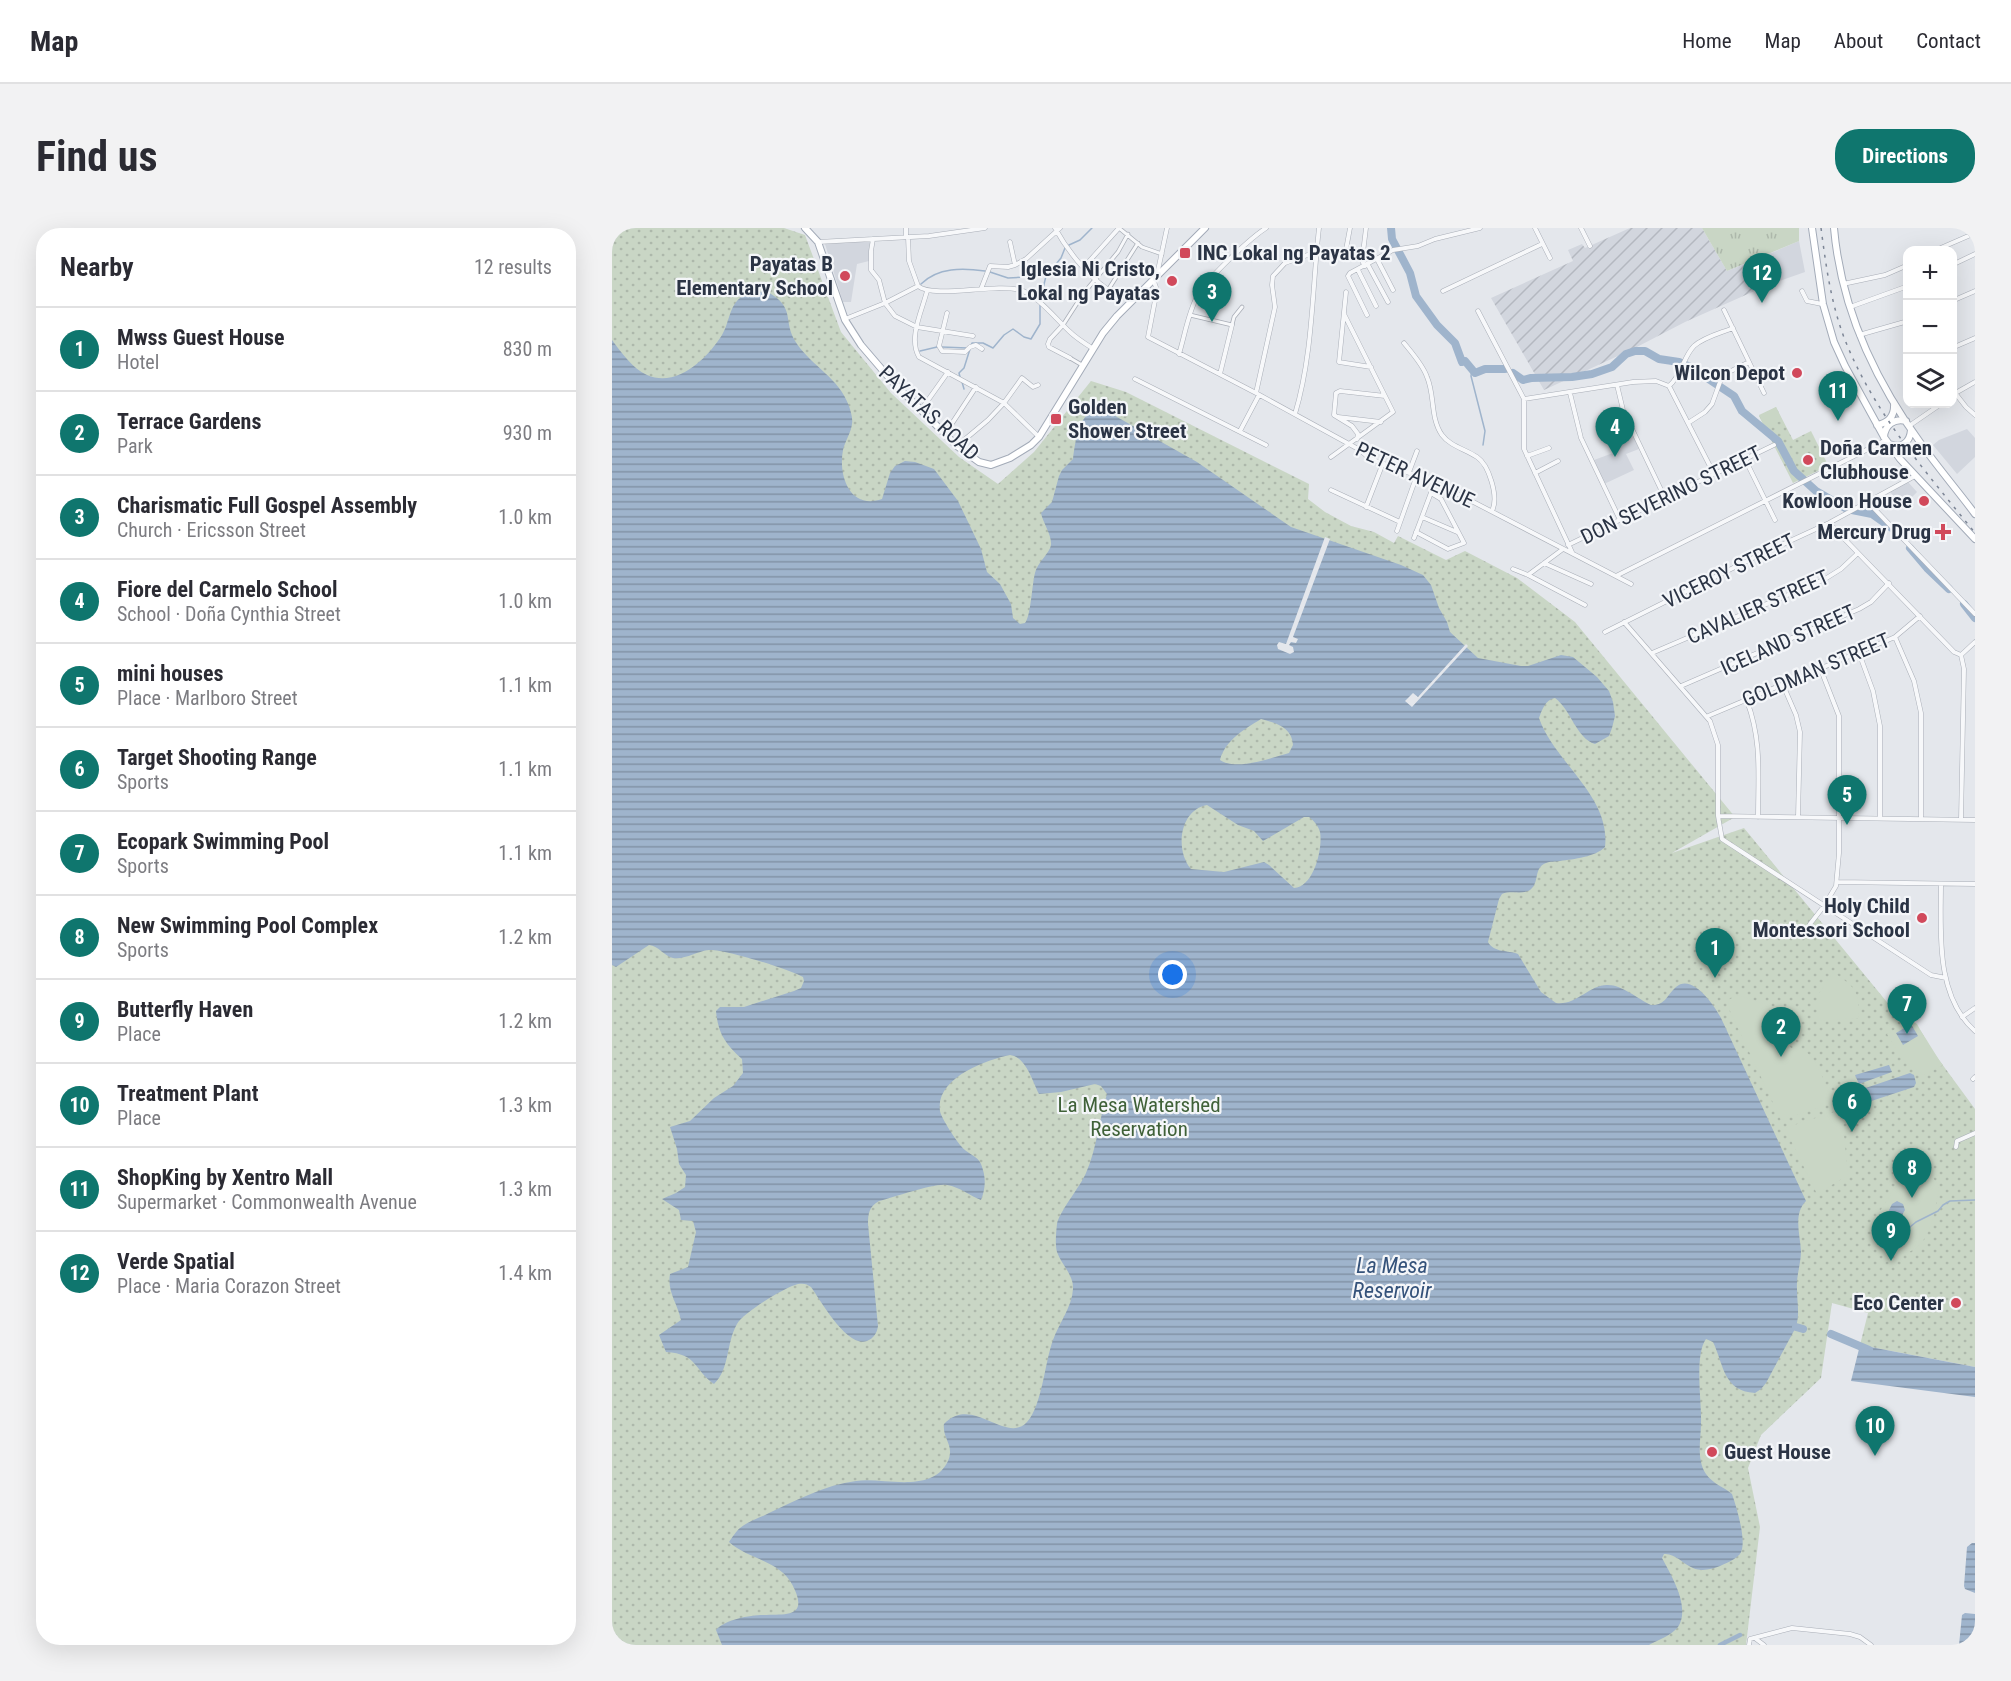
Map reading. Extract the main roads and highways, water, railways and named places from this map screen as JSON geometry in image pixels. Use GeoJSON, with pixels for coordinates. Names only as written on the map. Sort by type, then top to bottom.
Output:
{"type":"FeatureCollection","features":[{"type":"Feature","properties":{"kind":"main road","name":"PAYATAS ROAD"},"geometry":{"type":"LineString","coordinates":[[805,228],[818,242],[844,320],[876,365],[957,446],[979,462],[991,465],[1010,458],[1039,437],[1092,348],[1117,316],[1205,228]]}},
{"type":"Feature","properties":{"kind":"main road"},"geometry":{"type":"LineString","coordinates":[[1812,228],[1823,304],[1841,358],[1886,440],[1915,476],[1975,539]]}},
{"type":"Feature","properties":{"kind":"main road"},"geometry":{"type":"LineString","coordinates":[[1834,228],[1836,255],[1859,335],[1894,403],[1975,514]]}},
{"type":"Feature","properties":{"kind":"main road"},"geometry":{"type":"LineString","coordinates":[[1877,425],[1890,419],[1894,411],[1894,403]]}},
{"type":"Feature","properties":{"kind":"main road"},"geometry":{"type":"LineString","coordinates":[[1886,440],[1885,429],[1891,423],[1898,420],[1909,426]]}},
{"type":"Feature","properties":{"kind":"main road"},"geometry":{"type":"LineString","coordinates":[[1886,440],[1896,446],[1904,444],[1910,438],[1909,426]]}},
{"type":"Feature","properties":{"kind":"water","name":"La Mesa Reservoir"},"geometry":{"type":"Polygon","coordinates":[[[766,291],[776,297],[786,309],[792,336],[803,352],[845,396],[852,424],[844,447],[842,470],[854,495],[862,500],[882,499],[890,473],[895,466],[905,461],[934,469],[958,501],[981,549],[987,572],[1000,584],[1011,604],[1013,618],[1020,624],[1025,623],[1029,614],[1036,569],[1051,545],[1041,513],[1052,502],[1062,470],[1073,459],[1079,428],[1083,420],[1094,410],[1101,408],[1197,462],[1291,527],[1401,565],[1423,575],[1431,585],[1450,632],[1478,658],[1528,666],[1561,655],[1573,657],[1597,677],[1609,691],[1615,716],[1612,728],[1609,736],[1595,744],[1583,736],[1561,703],[1555,698],[1546,703],[1539,718],[1556,750],[1591,795],[1605,829],[1605,847],[1584,857],[1546,863],[1539,868],[1535,884],[1530,890],[1502,894],[1488,942],[1497,950],[1518,954],[1541,992],[1556,1003],[1570,1001],[1595,988],[1608,985],[1624,990],[1651,1005],[1663,1002],[1676,987],[1682,984],[1689,984],[1702,992],[1721,1018],[1806,1201],[1798,1218],[1801,1251],[1797,1284],[1796,1327],[1766,1383],[1755,1393],[1736,1387],[1726,1375],[1713,1342],[1706,1339],[1702,1347],[1699,1368],[1701,1462],[1706,1474],[1732,1494],[1743,1542],[1740,1554],[1736,1558],[1710,1569],[1696,1569],[1675,1557],[1664,1554],[1662,1558],[1678,1591],[1682,1610],[1678,1627],[1665,1637],[1649,1645],[722,1645],[716,1630],[725,1623],[751,1616],[787,1614],[797,1609],[798,1604],[793,1586],[787,1577],[772,1565],[729,1542],[743,1526],[833,1486],[867,1480],[918,1481],[939,1473],[947,1463],[950,1452],[944,1424],[955,1416],[966,1414],[977,1416],[1009,1428],[1019,1427],[1032,1415],[1040,1395],[1050,1349],[1068,1309],[1073,1289],[1069,1274],[1057,1252],[1057,1224],[1090,1163],[1107,1094],[1101,1086],[1095,1084],[1061,1092],[1039,1094],[1024,1065],[1016,1057],[1010,1055],[988,1061],[964,1072],[945,1089],[941,1099],[941,1114],[963,1148],[981,1164],[985,1182],[983,1195],[981,1200],[956,1188],[941,1185],[879,1201],[871,1208],[868,1224],[878,1326],[875,1335],[869,1340],[859,1341],[843,1331],[811,1287],[800,1284],[775,1295],[741,1319],[731,1339],[723,1371],[714,1384],[690,1359],[676,1353],[666,1352],[659,1335],[681,1320],[671,1292],[670,1274],[688,1267],[696,1232],[693,1221],[681,1220],[679,1210],[662,1199],[685,1187],[686,1175],[679,1164],[670,1127],[690,1121],[714,1098],[733,1086],[743,1073],[742,1059],[723,1038],[716,1011],[720,1007],[744,1007],[794,991],[801,988],[804,981],[803,977],[784,969],[742,956],[709,950],[682,958],[673,958],[649,945],[616,967],[612,965],[612,340],[623,355],[642,372],[658,378],[669,378],[700,362],[716,344],[740,298],[749,293],[766,291]],[[1261,719],[1231,741],[1220,760],[1227,763],[1244,764],[1289,753],[1293,745],[1290,734],[1277,724],[1261,719]],[[1207,805],[1198,808],[1190,815],[1182,832],[1183,852],[1191,869],[1224,872],[1264,862],[1294,888],[1301,886],[1312,874],[1316,866],[1321,839],[1318,827],[1309,817],[1304,817],[1263,841],[1254,831],[1238,825],[1207,805]]]}},
{"type":"Feature","properties":{"kind":"water"},"geometry":{"type":"Polygon","coordinates":[[[1911,1024],[1918,1036],[1903,1045],[1896,1033],[1911,1024]]]}},
{"type":"Feature","properties":{"kind":"water"},"geometry":{"type":"Polygon","coordinates":[[[1889,1065],[1892,1072],[1859,1084],[1855,1075],[1889,1065]]]}},
{"type":"Feature","properties":{"kind":"water"},"geometry":{"type":"Polygon","coordinates":[[[1910,1073],[1914,1075],[1916,1083],[1914,1087],[1841,1111],[1838,1110],[1836,1098],[1910,1073]]]}},
{"type":"Feature","properties":{"kind":"water"},"geometry":{"type":"Polygon","coordinates":[[[1897,1201],[1903,1204],[1905,1210],[1897,1224],[1892,1225],[1885,1218],[1892,1204],[1897,1201]]]}},
{"type":"Feature","properties":{"kind":"water"},"geometry":{"type":"Polygon","coordinates":[[[1860,1345],[1975,1367],[1975,1397],[1851,1381],[1860,1345]]]}},
{"type":"Feature","properties":{"kind":"water"},"geometry":{"type":"Polygon","coordinates":[[[1975,1543],[1975,1593],[1965,1589],[1964,1586],[1967,1547],[1975,1543]]]}},
{"type":"Feature","properties":{"kind":"water"},"geometry":{"type":"Polygon","coordinates":[[[1975,1614],[1975,1645],[1959,1645],[1962,1615],[1975,1614]]]}},
{"type":"Feature","properties":{"kind":"waterway"},"geometry":{"type":"LineString","coordinates":[[1069,245],[1080,240],[1092,228]]}},
{"type":"Feature","properties":{"kind":"waterway"},"geometry":{"type":"LineString","coordinates":[[1391,228],[1392,239],[1410,273],[1416,296],[1437,325],[1455,343],[1462,362],[1465,361],[1475,373],[1485,369],[1505,369]]}},
{"type":"Feature","properties":{"kind":"waterway"},"geometry":{"type":"LineString","coordinates":[[1040,301],[1046,276],[1061,258],[1065,248]]}},
{"type":"Feature","properties":{"kind":"waterway"},"geometry":{"type":"LineString","coordinates":[[921,284],[935,274],[951,270],[985,271]]}},
{"type":"Feature","properties":{"kind":"waterway"},"geometry":{"type":"LineString","coordinates":[[990,272],[1008,278],[1046,276]]}},
{"type":"Feature","properties":{"kind":"waterway"},"geometry":{"type":"LineString","coordinates":[[971,345],[972,343],[983,343],[993,348],[1004,335],[1013,329],[1031,339],[1040,324],[1040,305]]}},
{"type":"Feature","properties":{"kind":"waterway"},"geometry":{"type":"LineString","coordinates":[[920,351],[937,347]]}},
{"type":"Feature","properties":{"kind":"waterway"},"geometry":{"type":"LineString","coordinates":[[942,347],[967,348]]}},
{"type":"Feature","properties":{"kind":"waterway"},"geometry":{"type":"LineString","coordinates":[[960,377],[959,373],[964,368],[970,349]]}},
{"type":"Feature","properties":{"kind":"waterway"},"geometry":{"type":"LineString","coordinates":[[1513,373],[1523,380],[1592,374],[1612,367],[1626,354],[1635,351],[1645,351],[1659,359],[1679,362],[1734,396],[1742,411],[1778,441],[1794,471],[1816,491],[1847,509],[1872,514],[1896,531]]}},
{"type":"Feature","properties":{"kind":"waterway"},"geometry":{"type":"LineString","coordinates":[[1472,369],[1471,376],[1485,431],[1483,445]]}},
{"type":"Feature","properties":{"kind":"waterway"},"geometry":{"type":"LineString","coordinates":[[962,382],[964,389]]}},
{"type":"Feature","properties":{"kind":"waterway"},"geometry":{"type":"LineString","coordinates":[[1910,548],[1949,589]]}},
{"type":"Feature","properties":{"kind":"waterway"},"geometry":{"type":"LineString","coordinates":[[1964,604],[1975,618]]}},
{"type":"Feature","properties":{"kind":"waterway"},"geometry":{"type":"LineString","coordinates":[[1910,1227],[1938,1211],[1950,1201],[1975,1200]]}},
{"type":"Feature","properties":{"kind":"waterway"},"geometry":{"type":"LineString","coordinates":[[1796,1327],[1803,1329]]}},
{"type":"Feature","properties":{"kind":"waterway"},"geometry":{"type":"LineString","coordinates":[[1831,1334],[1869,1350]]}},
{"type":"Feature","properties":{"kind":"waterway"},"geometry":{"type":"LineString","coordinates":[[1720,1645],[1740,1635]]}},
{"type":"Feature","properties":{"kind":"railway"},"geometry":{"type":"LineString","coordinates":[[1821,228],[1836,313],[1857,367],[1902,441],[1975,533]]}},
{"type":"Feature","properties":{"kind":"place","name":"INC Lokal ng Payatas 2"},"geometry":{"type":"Point","coordinates":[1185,253]}},
{"type":"Feature","properties":{"kind":"place","name":"Payatas B Elementary School"},"geometry":{"type":"Point","coordinates":[845,276]}},
{"type":"Feature","properties":{"kind":"place","name":"Iglesia Ni Cristo, Lokal ng Payatas"},"geometry":{"type":"Point","coordinates":[1172,281]}},
{"type":"Feature","properties":{"kind":"place","name":"Verde Spatial"},"geometry":{"type":"Point","coordinates":[1762,303]}},
{"type":"Feature","properties":{"kind":"place","name":"Charismatic Full Gospel Assembly"},"geometry":{"type":"Point","coordinates":[1212,322]}},
{"type":"Feature","properties":{"kind":"place","name":"Wilcon Depot"},"geometry":{"type":"Point","coordinates":[1797,373]}},
{"type":"Feature","properties":{"kind":"place","name":"Golden Shower Street"},"geometry":{"type":"Point","coordinates":[1056,419]}},
{"type":"Feature","properties":{"kind":"place","name":"ShopKing by Xentro Mall"},"geometry":{"type":"Point","coordinates":[1838,421]}},
{"type":"Feature","properties":{"kind":"place","name":"Fiore del Carmelo School"},"geometry":{"type":"Point","coordinates":[1615,457]}},
{"type":"Feature","properties":{"kind":"place","name":"Doña Carmen Clubhouse"},"geometry":{"type":"Point","coordinates":[1808,460]}},
{"type":"Feature","properties":{"kind":"place","name":"Kowloon House"},"geometry":{"type":"Point","coordinates":[1924,501]}},
{"type":"Feature","properties":{"kind":"place","name":"Mercury Drug"},"geometry":{"type":"Point","coordinates":[1943,532]}},
{"type":"Feature","properties":{"kind":"place","name":"mini houses"},"geometry":{"type":"Point","coordinates":[1847,825]}},
{"type":"Feature","properties":{"kind":"place","name":"Holy Child Montessori School"},"geometry":{"type":"Point","coordinates":[1922,918]}},
{"type":"Feature","properties":{"kind":"place","name":"Mwss Guest House"},"geometry":{"type":"Point","coordinates":[1715,978]}},
{"type":"Feature","properties":{"kind":"place","name":"Ecopark Swimming Pool"},"geometry":{"type":"Point","coordinates":[1907,1034]}},
{"type":"Feature","properties":{"kind":"place","name":"Terrace Gardens"},"geometry":{"type":"Point","coordinates":[1781,1057]}},
{"type":"Feature","properties":{"kind":"place","name":"Target Shooting Range"},"geometry":{"type":"Point","coordinates":[1852,1132]}},
{"type":"Feature","properties":{"kind":"place","name":"New Swimming Pool Complex"},"geometry":{"type":"Point","coordinates":[1912,1198]}},
{"type":"Feature","properties":{"kind":"place","name":"Butterfly Haven"},"geometry":{"type":"Point","coordinates":[1891,1261]}},
{"type":"Feature","properties":{"kind":"place","name":"Eco Center"},"geometry":{"type":"Point","coordinates":[1956,1303]}},
{"type":"Feature","properties":{"kind":"place","name":"Guest House"},"geometry":{"type":"Point","coordinates":[1712,1452]}},
{"type":"Feature","properties":{"kind":"place","name":"Treatment Plant"},"geometry":{"type":"Point","coordinates":[1875,1456]}},
{"type":"Feature","properties":{"kind":"park label","name":"La Mesa Watershed Reservation"},"geometry":{"type":"Point","coordinates":[1139,1117]}}]}
